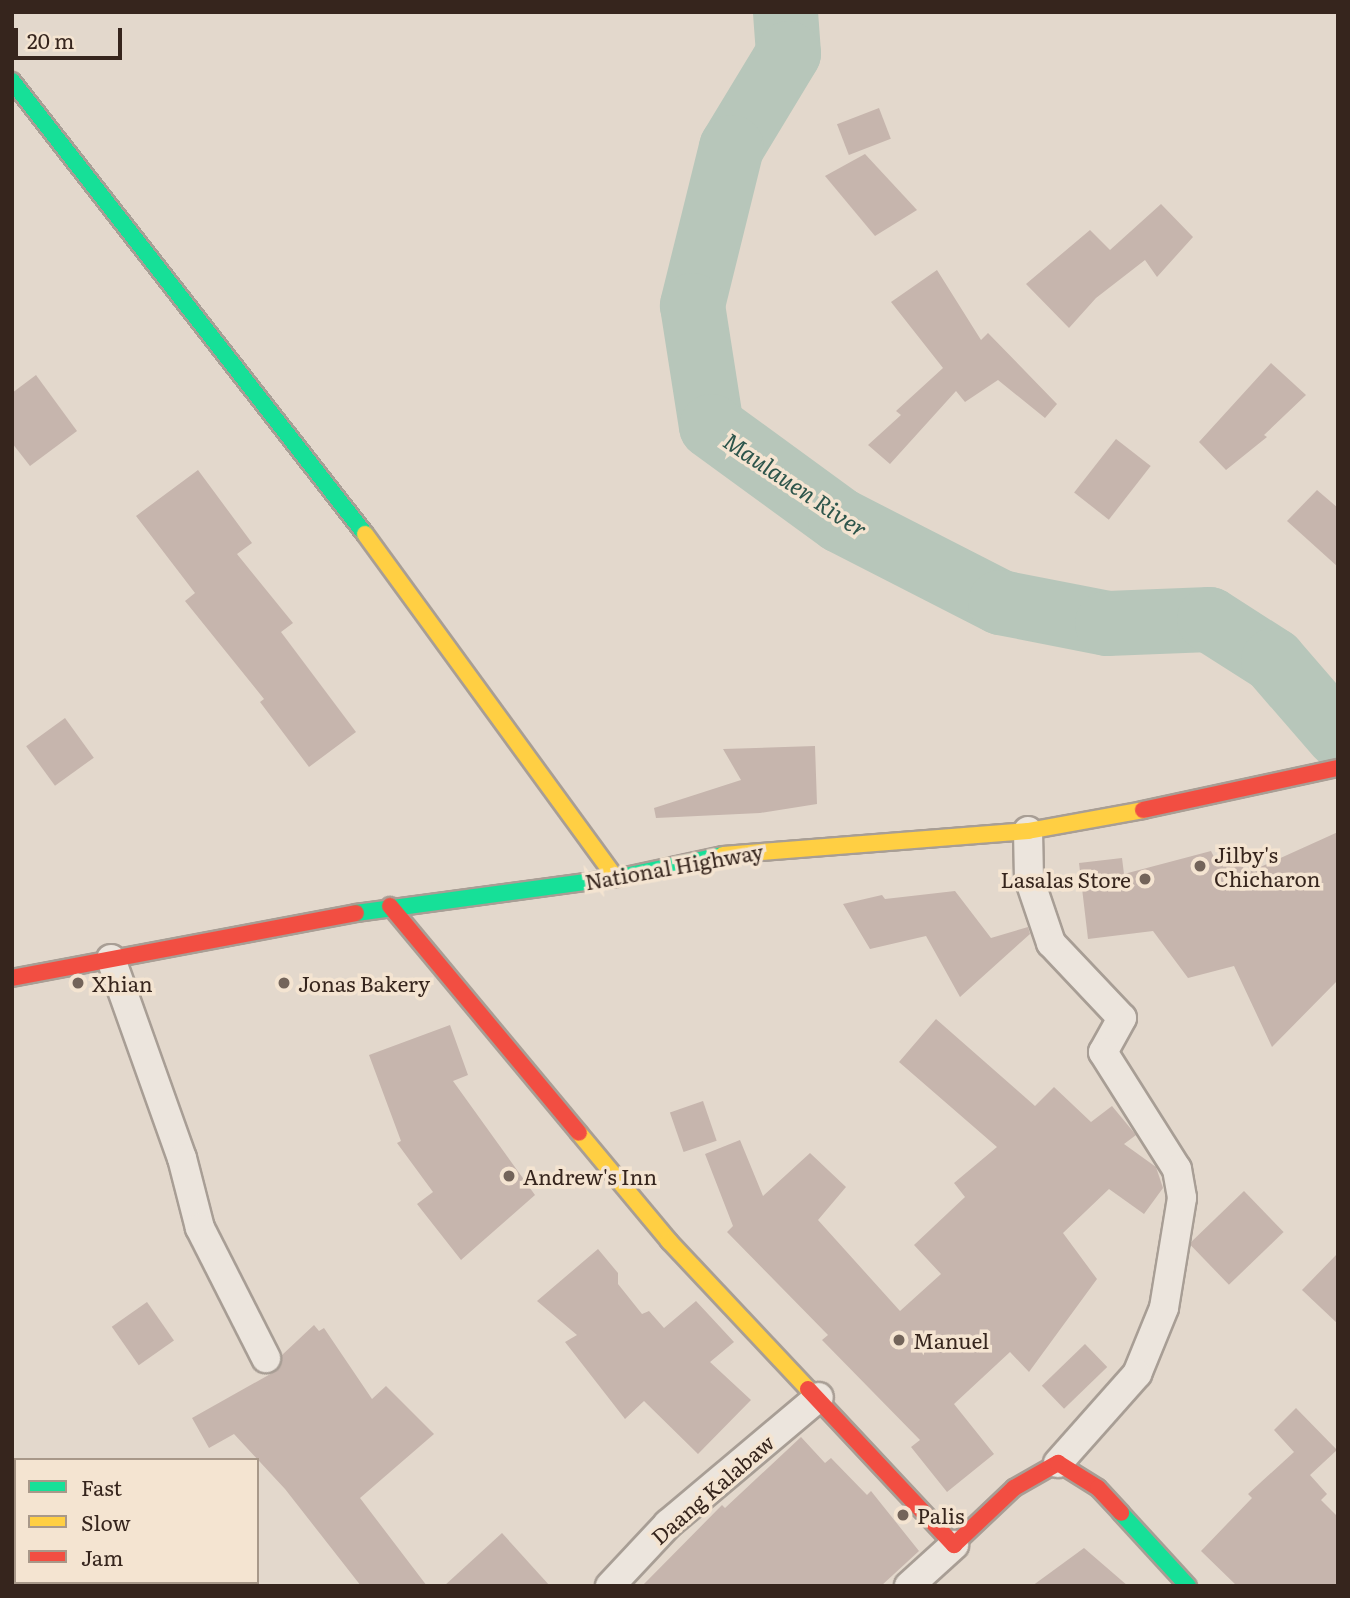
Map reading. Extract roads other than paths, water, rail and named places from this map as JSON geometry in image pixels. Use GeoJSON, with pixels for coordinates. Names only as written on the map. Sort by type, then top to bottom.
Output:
{"type":"FeatureCollection","features":[{"type":"Feature","properties":{"kind":"street"},"geometry":{"type":"LineString","coordinates":[[12,81],[362,530],[616,878]]}},
{"type":"Feature","properties":{"kind":"street","name":"National Highway"},"geometry":{"type":"LineString","coordinates":[[12,978],[390,906],[616,878],[743,851],[1028,831],[1338,768]]}},
{"type":"Feature","properties":{"kind":"street"},"geometry":{"type":"LineString","coordinates":[[909,1586],[1014,1488],[1058,1463],[1137,1374],[1164,1308],[1182,1198],[1177,1169],[1103,1052],[1122,1018],[1051,943],[1030,878],[1028,831]]}},
{"type":"Feature","properties":{"kind":"street"},"geometry":{"type":"LineString","coordinates":[[390,906],[669,1241],[819,1397],[954,1545]]}},
{"type":"Feature","properties":{"kind":"street"},"geometry":{"type":"LineString","coordinates":[[111,959],[181,1158],[200,1228],[266,1358]]}},
{"type":"Feature","properties":{"kind":"street","name":"Daang Kalabaw"},"geometry":{"type":"LineString","coordinates":[[610,1586],[668,1524],[819,1397]]}},
{"type":"Feature","properties":{"kind":"street"},"geometry":{"type":"LineString","coordinates":[[1058,1463],[1098,1488],[1188,1586]]}},
{"type":"Feature","properties":{"kind":"waterway","name":"Maulauen River"},"geometry":{"type":"LineString","coordinates":[[785,12],[788,53],[731,147],[692,305],[711,426],[840,520],[1000,602],[1107,623],[1209,619],[1273,660],[1338,735]]}},
{"type":"Feature","properties":{"kind":"place","name":"Jilby's Chicharon"},"geometry":{"type":"Point","coordinates":[1200,866]}},
{"type":"Feature","properties":{"kind":"place","name":"Lasalas Store"},"geometry":{"type":"Point","coordinates":[1145,879]}},
{"type":"Feature","properties":{"kind":"place","name":"Xhian"},"geometry":{"type":"Point","coordinates":[78,983]}},
{"type":"Feature","properties":{"kind":"place","name":"Jonas Bakery"},"geometry":{"type":"Point","coordinates":[284,983]}},
{"type":"Feature","properties":{"kind":"place","name":"Andrew's Inn"},"geometry":{"type":"Point","coordinates":[509,1176]}},
{"type":"Feature","properties":{"kind":"place","name":"Manuel"},"geometry":{"type":"Point","coordinates":[899,1340]}},
{"type":"Feature","properties":{"kind":"place","name":"Palis"},"geometry":{"type":"Point","coordinates":[903,1515]}}]}
